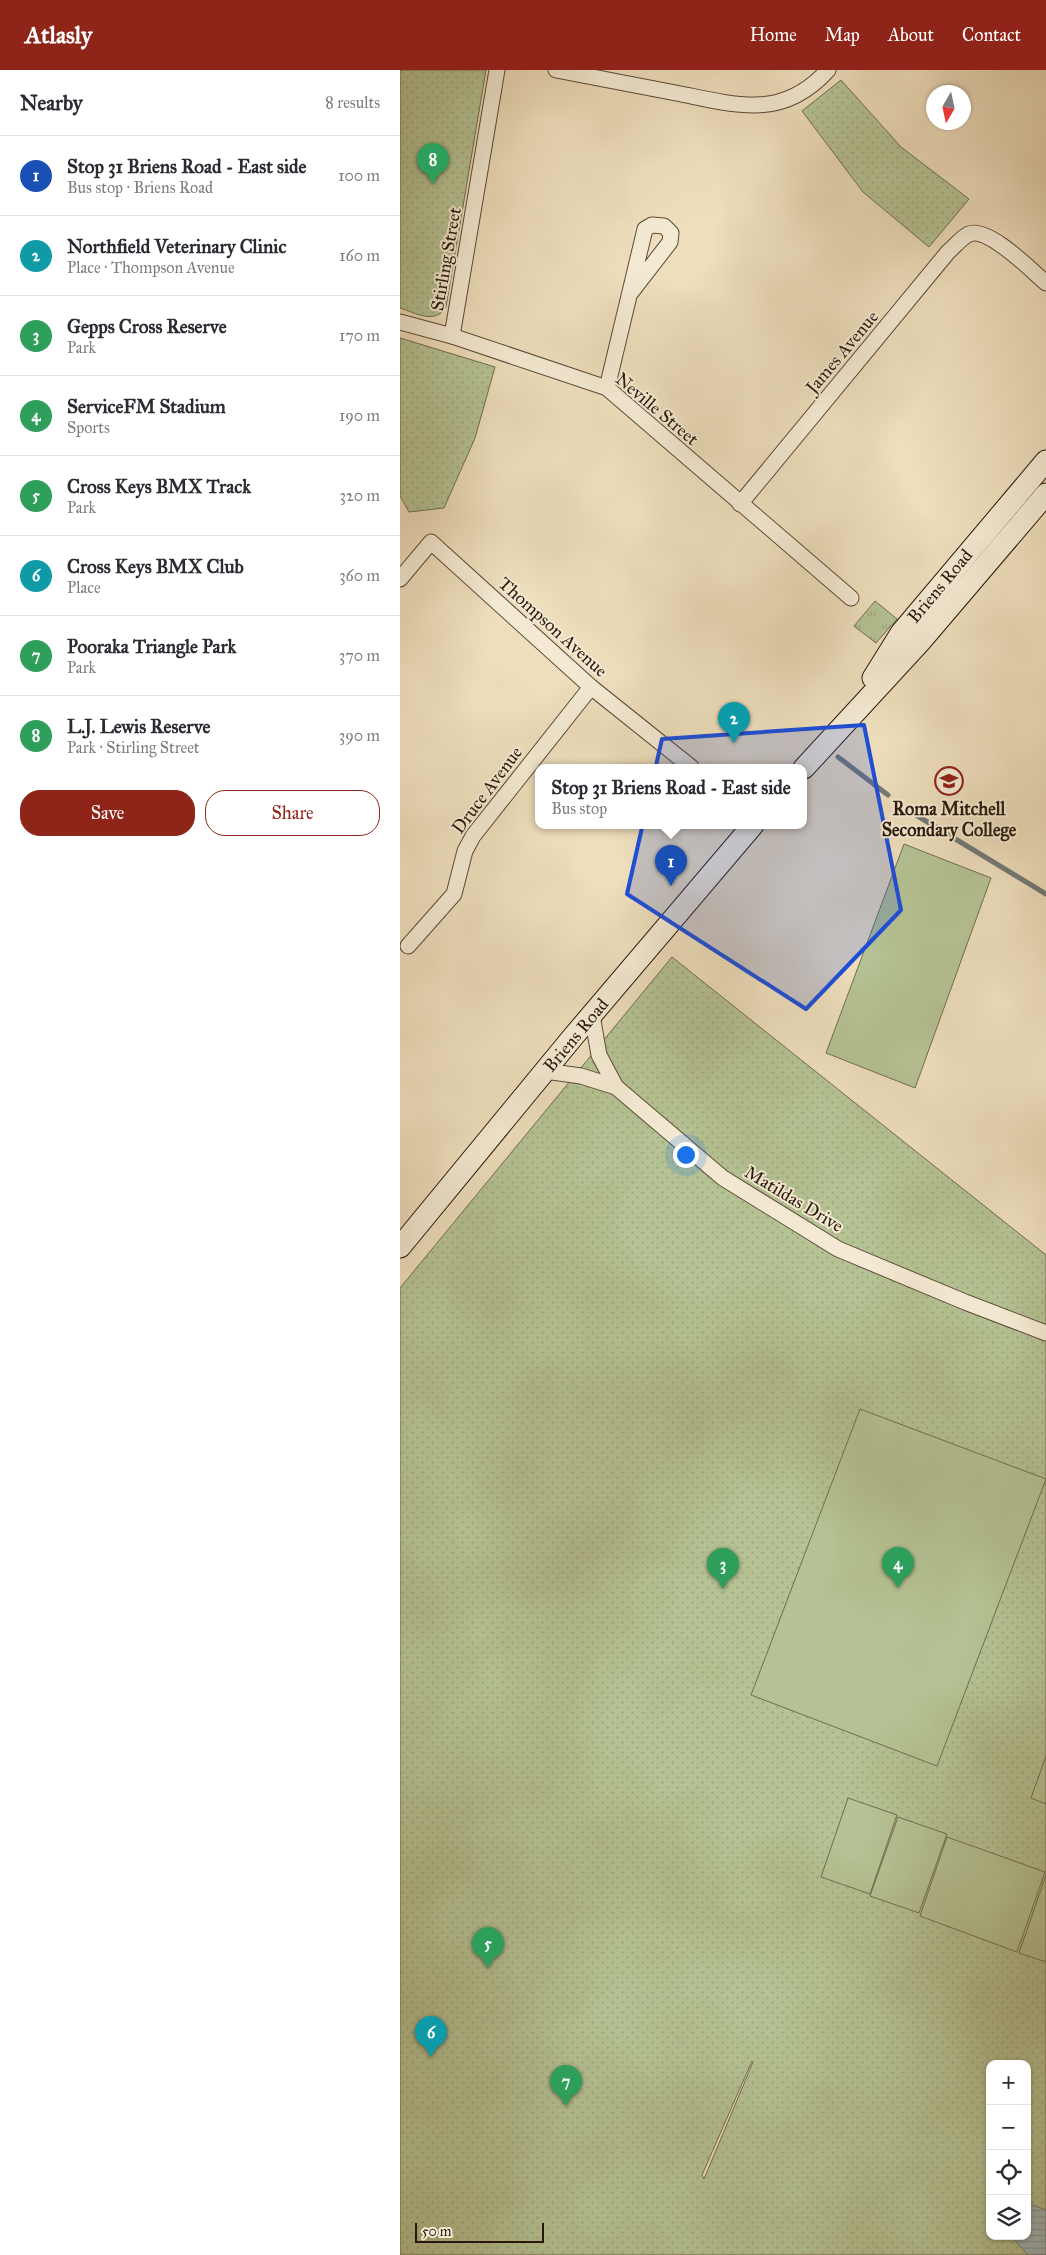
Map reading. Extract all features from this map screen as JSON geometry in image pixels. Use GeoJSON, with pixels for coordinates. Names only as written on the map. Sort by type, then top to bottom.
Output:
{"type":"FeatureCollection","features":[{"type":"Feature","properties":{"kind":"main road","name":"Briens Road"},"geometry":{"type":"LineString","coordinates":[[846,720],[902,632],[1046,461]]}},
{"type":"Feature","properties":{"kind":"main road","name":"Briens Road"},"geometry":{"type":"LineString","coordinates":[[807,765],[846,720],[920,642],[1046,494]]}},
{"type":"Feature","properties":{"kind":"main road","name":"Briens Road"},"geometry":{"type":"LineString","coordinates":[[400,1247],[592,1015],[750,829]]}},
{"type":"Feature","properties":{"kind":"street","name":"Stirling Street"},"geometry":{"type":"LineString","coordinates":[[452,336],[497,70]]}},
{"type":"Feature","properties":{"kind":"street"},"geometry":{"type":"LineString","coordinates":[[556,70],[722,102],[756,105],[785,100],[804,93],[828,70]]}},
{"type":"Feature","properties":{"kind":"street","name":"James Avenue"},"geometry":{"type":"LineString","coordinates":[[740,504],[948,252],[968,234],[978,232],[996,240],[1046,283]]}},
{"type":"Feature","properties":{"kind":"street"},"geometry":{"type":"LineString","coordinates":[[607,388],[629,295]]}},
{"type":"Feature","properties":{"kind":"street","name":"Neville Street"},"geometry":{"type":"LineString","coordinates":[[400,322],[452,336],[607,388],[851,598]]}},
{"type":"Feature","properties":{"kind":"street","name":"Thompson Avenue"},"geometry":{"type":"LineString","coordinates":[[400,579],[431,542],[591,687],[687,764]]}},
{"type":"Feature","properties":{"kind":"street","name":"Druce Avenue"},"geometry":{"type":"LineString","coordinates":[[408,946],[454,894],[465,851],[473,836],[591,687]]}},
{"type":"Feature","properties":{"kind":"street","name":"Matildas Drive"},"geometry":{"type":"LineString","coordinates":[[592,1015],[599,1055],[616,1087],[723,1178],[838,1249],[965,1302],[1046,1333]]}},
{"type":"Feature","properties":{"kind":"street"},"geometry":{"type":"LineString","coordinates":[[546,1071],[581,1076],[616,1087]]}},
{"type":"Feature","properties":{"kind":"highlighted area"},"geometry":{"type":"Polygon","coordinates":[[[864,725],[901,910],[806,1009],[627,894],[662,739],[864,725]]]}},
{"type":"Feature","properties":{"kind":"green space"},"geometry":{"type":"Polygon","coordinates":[[[400,70],[486,70],[446,307],[442,312],[431,317],[400,308],[400,70]]]}},
{"type":"Feature","properties":{"kind":"green space"},"geometry":{"type":"Polygon","coordinates":[[[841,80],[901,147],[969,199],[929,247],[863,192],[802,111],[841,80]]]}},
{"type":"Feature","properties":{"kind":"green space"},"geometry":{"type":"Polygon","coordinates":[[[400,338],[495,367],[475,438],[444,508],[409,512],[400,496],[400,338]]]}},
{"type":"Feature","properties":{"kind":"green space"},"geometry":{"type":"Polygon","coordinates":[[[875,601],[897,619],[876,643],[854,626],[875,601]]]}},
{"type":"Feature","properties":{"kind":"green space"},"geometry":{"type":"Polygon","coordinates":[[[904,844],[991,878],[915,1088],[826,1053],[904,844]]]}},
{"type":"Feature","properties":{"kind":"green space"},"geometry":{"type":"Polygon","coordinates":[[[672,957],[1046,1255],[1046,2255],[400,2255],[400,1288],[672,957]],[[753,2062],[702,2175],[704,2179],[753,2062]]]}},
{"type":"Feature","properties":{"kind":"green space"},"geometry":{"type":"Polygon","coordinates":[[[860,1409],[1046,1479],[937,1766],[751,1695],[860,1409]]]}},
{"type":"Feature","properties":{"kind":"green space"},"geometry":{"type":"Polygon","coordinates":[[[1046,1756],[1046,1804],[1031,1798],[1046,1756]]]}},
{"type":"Feature","properties":{"kind":"green space"},"geometry":{"type":"Polygon","coordinates":[[[848,1798],[897,1815],[870,1894],[821,1877],[848,1798]]]}},
{"type":"Feature","properties":{"kind":"green space"},"geometry":{"type":"Polygon","coordinates":[[[898,1817],[947,1834],[919,1913],[870,1896],[898,1817]]]}},
{"type":"Feature","properties":{"kind":"green space"},"geometry":{"type":"Polygon","coordinates":[[[947,1837],[1045,1872],[1017,1952],[920,1916],[947,1837]]]}},
{"type":"Feature","properties":{"kind":"green space"},"geometry":{"type":"Polygon","coordinates":[[[1046,1875],[1046,1962],[1019,1953],[1046,1875]]]}},
{"type":"Feature","properties":{"kind":"water"},"geometry":{"type":"Polygon","coordinates":[[[1031,2204],[1046,2210],[1046,2255],[1028,2255],[1015,2240],[1031,2240],[1031,2204]]]}},
{"type":"Feature","properties":{"kind":"waterway"},"geometry":{"type":"LineString","coordinates":[[838,757],[888,795]]}},
{"type":"Feature","properties":{"kind":"waterway"},"geometry":{"type":"LineString","coordinates":[[911,812],[1046,894]]}},
{"type":"Feature","properties":{"kind":"place","name":"L.J. Lewis Reserve"},"geometry":{"type":"Point","coordinates":[433,184]}},
{"type":"Feature","properties":{"kind":"place","name":"Northfield Veterinary Clinic"},"geometry":{"type":"Point","coordinates":[734,743]}},
{"type":"Feature","properties":{"kind":"place","name":"Roma Mitchell Secondary College"},"geometry":{"type":"Point","coordinates":[949,781]}},
{"type":"Feature","properties":{"kind":"place","name":"Stop 31 Briens Road - East side"},"geometry":{"type":"Point","coordinates":[671,886]}},
{"type":"Feature","properties":{"kind":"place","name":"ServiceFM Stadium"},"geometry":{"type":"Point","coordinates":[898,1588]}},
{"type":"Feature","properties":{"kind":"place","name":"Gepps Cross Reserve"},"geometry":{"type":"Point","coordinates":[723,1589]}},
{"type":"Feature","properties":{"kind":"place","name":"Cross Keys BMX Track"},"geometry":{"type":"Point","coordinates":[488,1968]}},
{"type":"Feature","properties":{"kind":"place","name":"Cross Keys BMX Club"},"geometry":{"type":"Point","coordinates":[431,2057]}},
{"type":"Feature","properties":{"kind":"place","name":"Pooraka Triangle Park"},"geometry":{"type":"Point","coordinates":[566,2106]}}]}
